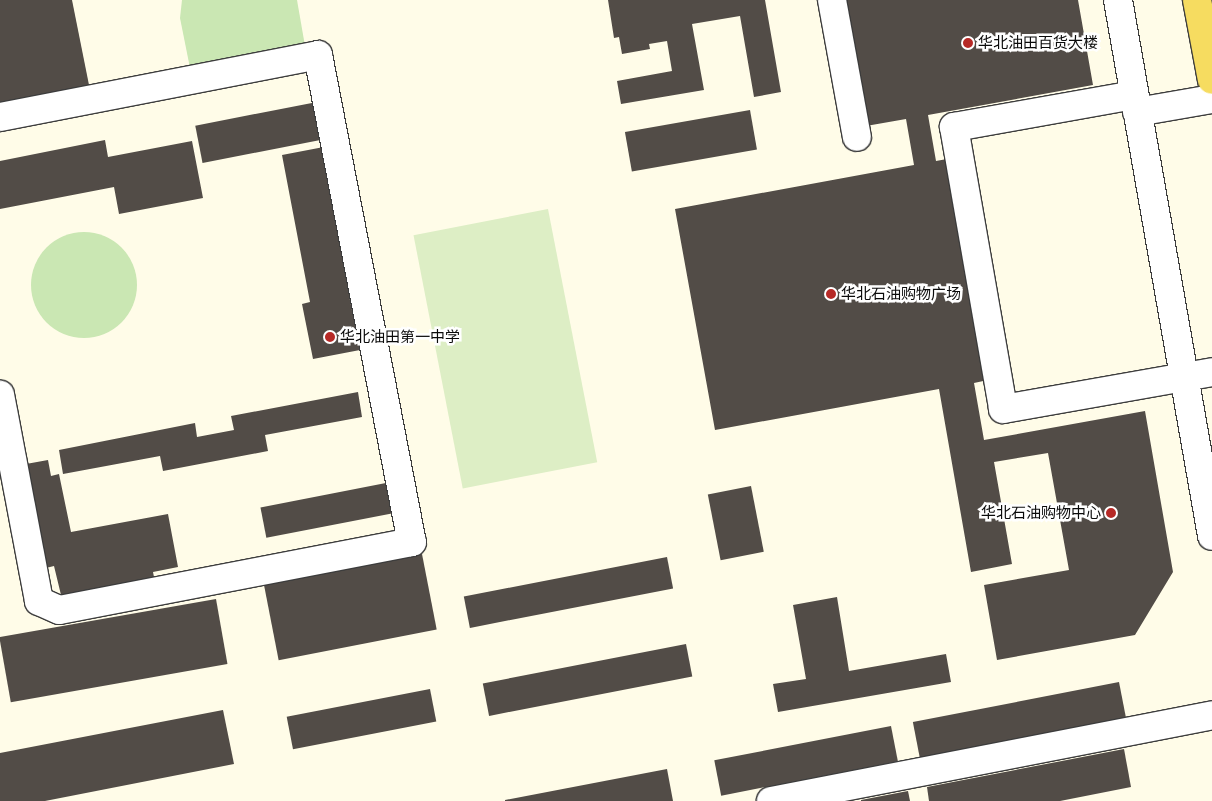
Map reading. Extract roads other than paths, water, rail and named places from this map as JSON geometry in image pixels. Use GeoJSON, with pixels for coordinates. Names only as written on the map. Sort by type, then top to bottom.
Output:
{"type":"FeatureCollection","features":[{"type":"Feature","properties":{"kind":"main road"},"geometry":{"type":"LineString","coordinates":[[1197,0],[1212,80]]}},
{"type":"Feature","properties":{"kind":"street"},"geometry":{"type":"LineString","coordinates":[[832,0],[857,137]]}},
{"type":"Feature","properties":{"kind":"street"},"geometry":{"type":"LineString","coordinates":[[1118,0],[1212,536]]}},
{"type":"Feature","properties":{"kind":"street"},"geometry":{"type":"LineString","coordinates":[[0,117],[318,55],[412,542],[59,610],[39,601],[0,395]]}},
{"type":"Feature","properties":{"kind":"street"},"geometry":{"type":"LineString","coordinates":[[1212,99],[1136,104],[954,127],[1003,408],[1212,372]]}},
{"type":"Feature","properties":{"kind":"street"},"geometry":{"type":"LineString","coordinates":[[771,801],[1212,715]]}},
{"type":"Feature","properties":{"kind":"place","name":"华北油田百货大楼"},"geometry":{"type":"Point","coordinates":[968,43]}},
{"type":"Feature","properties":{"kind":"place","name":"华北石油购物广场"},"geometry":{"type":"Point","coordinates":[831,294]}},
{"type":"Feature","properties":{"kind":"place","name":"华北油田第一中学"},"geometry":{"type":"Point","coordinates":[330,337]}},
{"type":"Feature","properties":{"kind":"place","name":"华北石油购物中心"},"geometry":{"type":"Point","coordinates":[1111,513]}}]}
